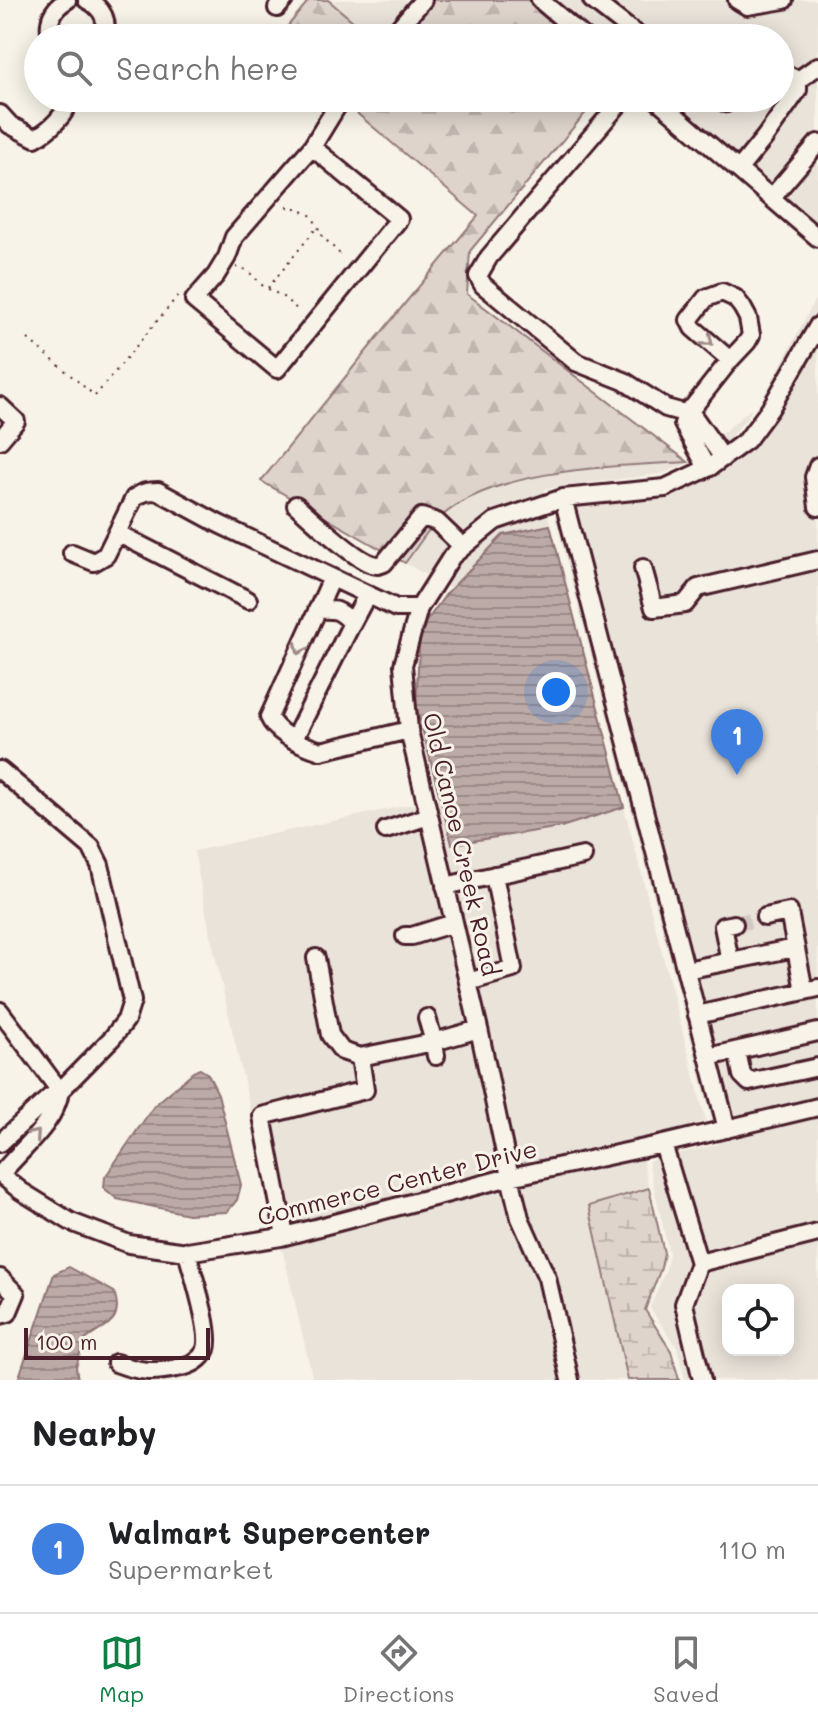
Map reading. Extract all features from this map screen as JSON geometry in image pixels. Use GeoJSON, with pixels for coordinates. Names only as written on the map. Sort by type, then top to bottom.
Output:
{"type":"FeatureCollection","features":[{"type":"Feature","properties":{"kind":"street"},"geometry":{"type":"LineString","coordinates":[[50,24],[53,12],[67,0]]}},
{"type":"Feature","properties":{"kind":"street"},"geometry":{"type":"LineString","coordinates":[[87,0],[101,11],[106,24]]}},
{"type":"Feature","properties":{"kind":"street"},"geometry":{"type":"LineString","coordinates":[[402,24],[423,0]]}},
{"type":"Feature","properties":{"kind":"street"},"geometry":{"type":"LineString","coordinates":[[540,0],[568,24]]}},
{"type":"Feature","properties":{"kind":"street"},"geometry":{"type":"LineString","coordinates":[[592,0],[623,24]]}},
{"type":"Feature","properties":{"kind":"street"},"geometry":{"type":"LineString","coordinates":[[737,0],[747,6],[784,0]]}},
{"type":"Feature","properties":{"kind":"street"},"geometry":{"type":"LineString","coordinates":[[798,80],[818,66]]}},
{"type":"Feature","properties":{"kind":"street"},"geometry":{"type":"LineString","coordinates":[[794,78],[798,80]]}},
{"type":"Feature","properties":{"kind":"street"},"geometry":{"type":"LineString","coordinates":[[794,96],[798,90],[798,80]]}},
{"type":"Feature","properties":{"kind":"street"},"geometry":{"type":"LineString","coordinates":[[0,114],[10,125],[35,138],[49,130],[63,112]]}},
{"type":"Feature","properties":{"kind":"street"},"geometry":{"type":"LineString","coordinates":[[312,147],[399,219],[277,369],[190,293],[216,275],[234,237],[312,147],[333,112]]}},
{"type":"Feature","properties":{"kind":"street"},"geometry":{"type":"LineString","coordinates":[[612,112],[489,257],[478,276],[483,285],[576,362],[624,381],[666,408],[694,417],[723,458]]}},
{"type":"Feature","properties":{"kind":"street"},"geometry":{"type":"LineString","coordinates":[[672,112],[818,238]]}},
{"type":"Feature","properties":{"kind":"street"},"geometry":{"type":"LineString","coordinates":[[739,169],[783,112]]}},
{"type":"Feature","properties":{"kind":"street"},"geometry":{"type":"LineString","coordinates":[[772,197],[818,143]]}},
{"type":"Feature","properties":{"kind":"street","name":"Old Canoe Creek Road"},"geometry":{"type":"LineString","coordinates":[[570,1380],[547,1278],[520,1218],[510,1177],[409,730],[403,665],[419,608],[452,556],[463,547],[495,521],[563,498],[665,488],[707,468],[747,440],[770,409],[818,326]]}},
{"type":"Feature","properties":{"kind":"street"},"geometry":{"type":"LineString","coordinates":[[707,468],[683,424],[685,415],[730,360]]}},
{"type":"Feature","properties":{"kind":"street"},"geometry":{"type":"LineString","coordinates":[[0,406],[16,421],[0,440]]}},
{"type":"Feature","properties":{"kind":"street"},"geometry":{"type":"LineString","coordinates":[[818,466],[814,477],[818,507]]}},
{"type":"Feature","properties":{"kind":"street"},"geometry":{"type":"LineString","coordinates":[[72,553],[94,562],[106,555],[134,498],[148,491],[158,491],[367,595],[396,608],[419,608]]}},
{"type":"Feature","properties":{"kind":"street"},"geometry":{"type":"LineString","coordinates":[[563,498],[727,1129]]}},
{"type":"Feature","properties":{"kind":"street"},"geometry":{"type":"LineString","coordinates":[[296,505],[357,555],[377,566],[384,563],[422,517],[437,522],[463,547]]}},
{"type":"Feature","properties":{"kind":"street"},"geometry":{"type":"LineString","coordinates":[[117,533],[248,600]]}},
{"type":"Feature","properties":{"kind":"street"},"geometry":{"type":"LineString","coordinates":[[643,568],[654,608],[685,604],[698,588],[818,560]]}},
{"type":"Feature","properties":{"kind":"street"},"geometry":{"type":"LineString","coordinates":[[332,578],[269,717],[273,727],[307,747],[321,751],[409,730]]}},
{"type":"Feature","properties":{"kind":"street"},"geometry":{"type":"LineString","coordinates":[[294,739],[367,595]]}},
{"type":"Feature","properties":{"kind":"street"},"geometry":{"type":"LineString","coordinates":[[317,610],[334,609],[352,623]]}},
{"type":"Feature","properties":{"kind":"street"},"geometry":{"type":"LineString","coordinates":[[0,770],[91,847],[100,865],[132,1001],[120,1029],[60,1091],[0,1143]]}},
{"type":"Feature","properties":{"kind":"street"},"geometry":{"type":"LineString","coordinates":[[386,830],[429,816]]}},
{"type":"Feature","properties":{"kind":"street"},"geometry":{"type":"LineString","coordinates":[[445,886],[583,856]]}},
{"type":"Feature","properties":{"kind":"street"},"geometry":{"type":"LineString","coordinates":[[468,982],[513,969],[494,875]]}},
{"type":"Feature","properties":{"kind":"street"},"geometry":{"type":"LineString","coordinates":[[697,1015],[811,989],[795,948],[789,912],[765,917]]}},
{"type":"Feature","properties":{"kind":"street"},"geometry":{"type":"LineString","coordinates":[[405,936],[454,923]]}},
{"type":"Feature","properties":{"kind":"street"},"geometry":{"type":"LineString","coordinates":[[729,925],[730,961]]}},
{"type":"Feature","properties":{"kind":"street"},"geometry":{"type":"LineString","coordinates":[[686,970],[795,948]]}},
{"type":"Feature","properties":{"kind":"street"},"geometry":{"type":"LineString","coordinates":[[316,958],[330,1035],[342,1051],[360,1057],[435,1049],[479,1029]]}},
{"type":"Feature","properties":{"kind":"street"},"geometry":{"type":"LineString","coordinates":[[0,1011],[60,1091],[58,1103],[43,1125],[0,1174]]}},
{"type":"Feature","properties":{"kind":"street"},"geometry":{"type":"LineString","coordinates":[[427,1018],[435,1049]]}},
{"type":"Feature","properties":{"kind":"street"},"geometry":{"type":"LineString","coordinates":[[708,1057],[818,1032]]}},
{"type":"Feature","properties":{"kind":"street"},"geometry":{"type":"LineString","coordinates":[[737,1051],[742,1075],[749,1082],[818,1067]]}},
{"type":"Feature","properties":{"kind":"street"},"geometry":{"type":"LineString","coordinates":[[285,1236],[285,1192],[262,1116],[365,1090],[360,1057]]}},
{"type":"Feature","properties":{"kind":"street","name":"Commerce Center Drive"},"geometry":{"type":"LineString","coordinates":[[0,1174],[71,1222],[129,1244],[187,1252],[285,1236],[510,1177],[818,1107]]}},
{"type":"Feature","properties":{"kind":"street"},"geometry":{"type":"LineString","coordinates":[[663,1144],[699,1263],[684,1304],[702,1380]]}},
{"type":"Feature","properties":{"kind":"street"},"geometry":{"type":"LineString","coordinates":[[699,1263],[818,1233]]}},
{"type":"Feature","properties":{"kind":"street"},"geometry":{"type":"LineString","coordinates":[[116,1363],[134,1370],[166,1370],[197,1362],[206,1348],[207,1329],[187,1252]]}},
{"type":"Feature","properties":{"kind":"street"},"geometry":{"type":"LineString","coordinates":[[0,1278],[16,1294],[8,1313],[0,1315]]}},
{"type":"Feature","properties":{"kind":"path"},"geometry":{"type":"LineString","coordinates":[[287,207],[296,208],[314,218],[325,239],[343,257]]}},
{"type":"Feature","properties":{"kind":"path"},"geometry":{"type":"LineString","coordinates":[[268,288],[318,226]]}},
{"type":"Feature","properties":{"kind":"path"},"geometry":{"type":"LineString","coordinates":[[235,266],[247,270],[298,310]]}},
{"type":"Feature","properties":{"kind":"path"},"geometry":{"type":"LineString","coordinates":[[28,339],[95,396],[190,293]]}},
{"type":"Feature","properties":{"kind":"shaded area"},"geometry":{"type":"Polygon","coordinates":[[[328,0],[416,0],[396,24],[356,24],[328,0]]]}},
{"type":"Feature","properties":{"kind":"shaded area"},"geometry":{"type":"Polygon","coordinates":[[[551,0],[818,0],[818,229],[682,112],[794,112],[794,24],[579,24],[551,0]]]}},
{"type":"Feature","properties":{"kind":"shaded area"},"geometry":{"type":"Polygon","coordinates":[[[818,294],[818,1380],[685,1380],[677,1348],[650,1308],[669,1253],[648,1161],[718,1144],[549,493],[662,480],[717,455],[751,422],[818,294]]]}},
{"type":"Feature","properties":{"kind":"shaded area"},"geometry":{"type":"Polygon","coordinates":[[[752,408],[725,443],[682,466],[661,474],[545,489],[543,495],[553,535],[550,525],[503,535],[451,589],[405,563],[439,518],[465,500],[509,482],[570,471],[688,462],[752,408]]]}},
{"type":"Feature","properties":{"kind":"shaded area"},"geometry":{"type":"Polygon","coordinates":[[[550,525],[624,807],[561,827],[452,844],[416,705],[420,630],[447,593],[503,535],[550,525]]]}},
{"type":"Feature","properties":{"kind":"shaded area"},"geometry":{"type":"Polygon","coordinates":[[[440,798],[451,843],[561,827],[624,807],[706,1121],[648,1138],[653,1154],[643,1161],[649,1188],[589,1206],[628,1380],[313,1380],[283,1252],[275,1248],[269,1221],[274,1213],[194,851],[440,798]]]}},
{"type":"Feature","properties":{"kind":"shaded area"},"geometry":{"type":"Polygon","coordinates":[[[200,1069],[208,1074],[218,1094],[241,1185],[237,1200],[227,1212],[188,1214],[117,1199],[104,1188],[105,1177],[154,1106],[200,1069]]]}},
{"type":"Feature","properties":{"kind":"shaded area"},"geometry":{"type":"Polygon","coordinates":[[[69,1267],[114,1292],[117,1302],[115,1317],[84,1341],[76,1367],[78,1380],[18,1380],[54,1274],[69,1267]]]}},
{"type":"Feature","properties":{"kind":"green space"},"geometry":{"type":"Polygon","coordinates":[[[309,0],[328,0],[356,24],[289,24],[309,0]]]}},
{"type":"Feature","properties":{"kind":"green space"},"geometry":{"type":"Polygon","coordinates":[[[416,0],[528,0],[556,24],[396,24],[416,0]]]}},
{"type":"Feature","properties":{"kind":"green space"},"geometry":{"type":"Polygon","coordinates":[[[355,112],[586,112],[470,251],[467,294],[688,462],[592,468],[490,489],[462,502],[439,519],[405,563],[261,481],[478,216],[355,112]]]}},
{"type":"Feature","properties":{"kind":"green space"},"geometry":{"type":"Polygon","coordinates":[[[649,1188],[664,1253],[645,1310],[671,1351],[679,1380],[628,1380],[589,1206],[649,1188]]]}},
{"type":"Feature","properties":{"kind":"tunnel"},"geometry":{"type":"LineString","coordinates":[[734,924],[765,917]]}},
{"type":"Feature","properties":{"kind":"place","name":"Walmart Supercenter"},"geometry":{"type":"Point","coordinates":[737,775]}}]}
